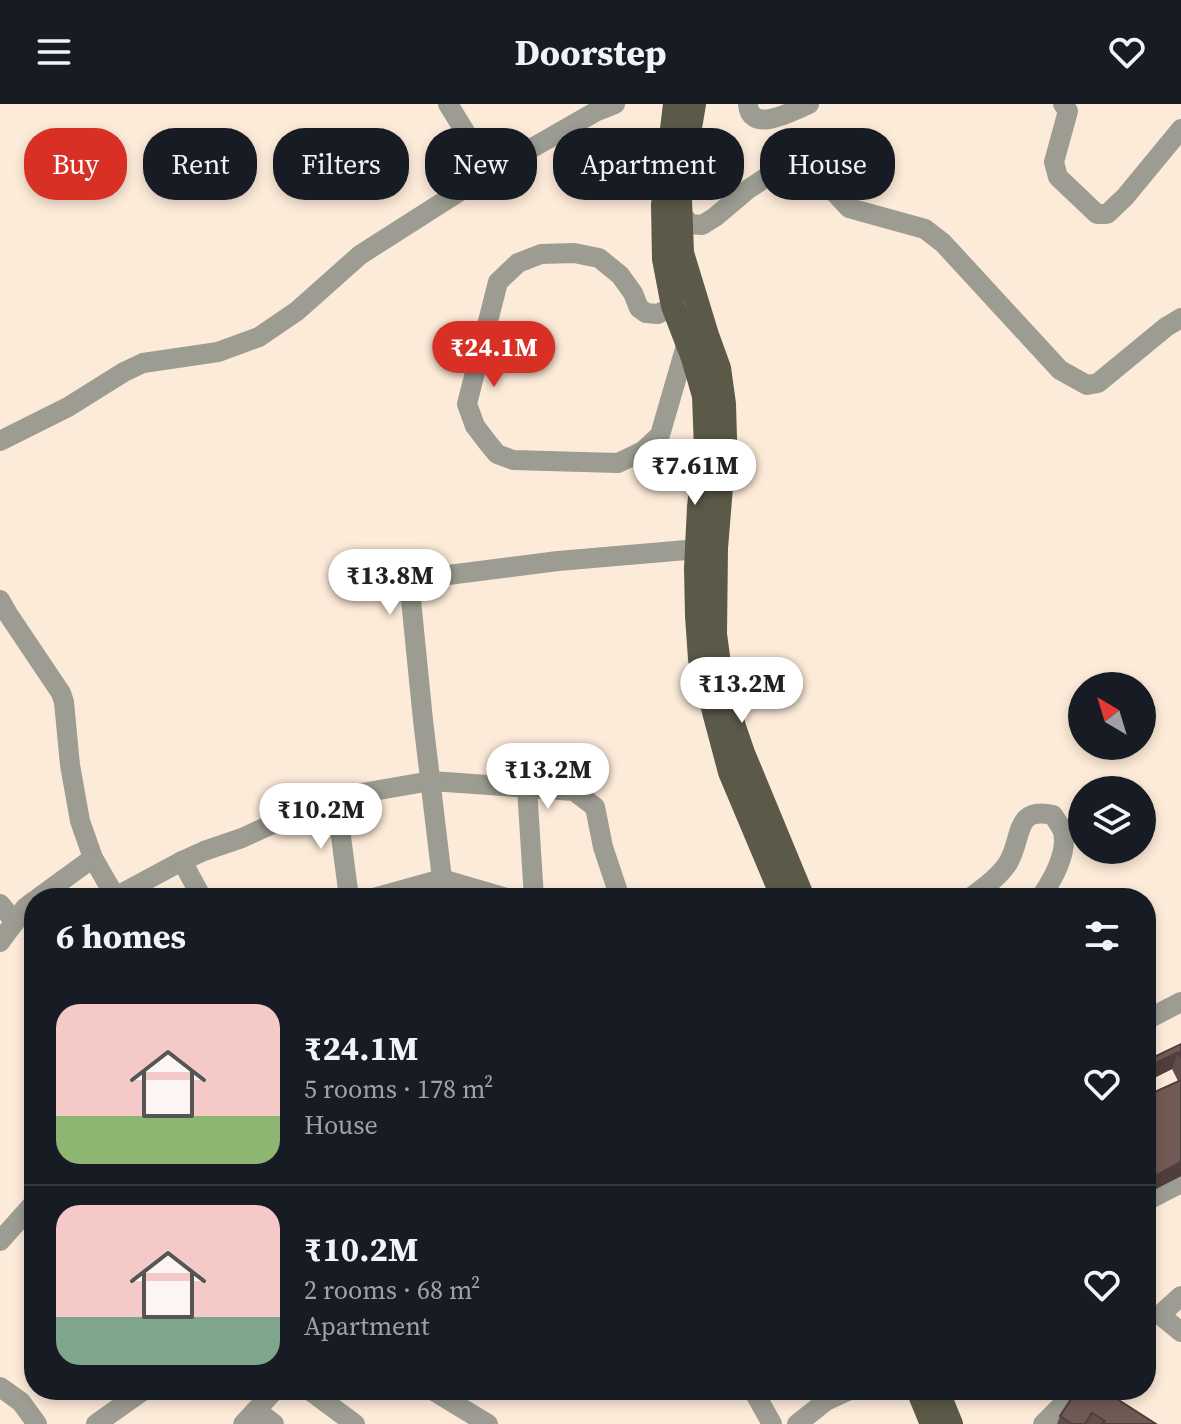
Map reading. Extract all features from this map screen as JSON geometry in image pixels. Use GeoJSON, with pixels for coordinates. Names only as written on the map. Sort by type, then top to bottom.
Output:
{"type":"FeatureCollection","features":[{"type":"Feature","properties":{"kind":"main road"},"geometry":{"type":"LineString","coordinates":[[675,104],[663,205],[664,259],[673,306],[704,396],[706,449],[699,507],[719,664],[743,753],[799,888]]}},
{"type":"Feature","properties":{"kind":"main road"},"geometry":{"type":"LineString","coordinates":[[694,104],[683,169],[682,253],[719,368],[725,438],[697,616],[700,659],[730,772],[779,888]]}},
{"type":"Feature","properties":{"kind":"main road"},"geometry":{"type":"LineString","coordinates":[[922,1400],[932,1424]]}},
{"type":"Feature","properties":{"kind":"main road"},"geometry":{"type":"LineString","coordinates":[[941,1400],[951,1424]]}},
{"type":"Feature","properties":{"kind":"street"},"geometry":{"type":"LineString","coordinates":[[448,104],[463,128]]}},
{"type":"Feature","properties":{"kind":"street"},"geometry":{"type":"LineString","coordinates":[[748,104],[753,118],[761,121],[809,104]]}},
{"type":"Feature","properties":{"kind":"street"},"geometry":{"type":"LineString","coordinates":[[537,145],[613,105]]}},
{"type":"Feature","properties":{"kind":"street"},"geometry":{"type":"LineString","coordinates":[[1069,106],[1054,162],[1058,177],[1097,214],[1107,214],[1125,197],[1181,129]]}},
{"type":"Feature","properties":{"kind":"street"},"geometry":{"type":"LineString","coordinates":[[681,213],[690,224],[702,225],[770,174],[799,161],[820,177],[849,208],[925,229],[943,243],[1060,370],[1087,385],[1098,383],[1181,318]]}},
{"type":"Feature","properties":{"kind":"street"},"geometry":{"type":"LineString","coordinates":[[0,441],[68,407],[143,363],[218,352],[259,337],[297,311],[360,255],[446,200]]}},
{"type":"Feature","properties":{"kind":"street"},"geometry":{"type":"LineString","coordinates":[[673,306],[658,314],[646,313],[639,308],[620,275],[599,258],[574,253],[541,254],[518,263],[498,282],[467,404],[475,426],[497,454],[513,460],[618,463],[643,451],[660,435],[687,342]]}},
{"type":"Feature","properties":{"kind":"street"},"geometry":{"type":"LineString","coordinates":[[442,879],[409,580],[558,561],[706,548]]}},
{"type":"Feature","properties":{"kind":"street"},"geometry":{"type":"LineString","coordinates":[[0,600],[61,693],[80,821],[93,858],[110,888]]}},
{"type":"Feature","properties":{"kind":"street"},"geometry":{"type":"LineString","coordinates":[[134,888],[182,861],[242,838],[327,799],[431,781],[574,791],[595,807],[603,847],[617,888]]}},
{"type":"Feature","properties":{"kind":"street"},"geometry":{"type":"LineString","coordinates":[[527,788],[533,888]]}},
{"type":"Feature","properties":{"kind":"street"},"geometry":{"type":"LineString","coordinates":[[336,798],[348,888]]}},
{"type":"Feature","properties":{"kind":"street"},"geometry":{"type":"LineString","coordinates":[[983,888],[1008,863],[1021,826],[1030,815],[1040,812],[1053,815],[1062,830],[1064,848],[1047,888]]}},
{"type":"Feature","properties":{"kind":"street"},"geometry":{"type":"LineString","coordinates":[[51,888],[93,858]]}},
{"type":"Feature","properties":{"kind":"street"},"geometry":{"type":"LineString","coordinates":[[182,861],[197,888]]}},
{"type":"Feature","properties":{"kind":"street"},"geometry":{"type":"LineString","coordinates":[[410,888],[442,879],[473,888]]}},
{"type":"Feature","properties":{"kind":"street"},"geometry":{"type":"LineString","coordinates":[[0,904],[15,922]]}},
{"type":"Feature","properties":{"kind":"street"},"geometry":{"type":"LineString","coordinates":[[0,942],[24,909]]}},
{"type":"Feature","properties":{"kind":"street"},"geometry":{"type":"LineString","coordinates":[[1156,1015],[1181,1002]]}},
{"type":"Feature","properties":{"kind":"street"},"geometry":{"type":"LineString","coordinates":[[1156,1196],[1181,1183]]}},
{"type":"Feature","properties":{"kind":"street"},"geometry":{"type":"LineString","coordinates":[[0,1241],[24,1214]]}},
{"type":"Feature","properties":{"kind":"street"},"geometry":{"type":"LineString","coordinates":[[1156,1317],[1181,1296]]}},
{"type":"Feature","properties":{"kind":"street"},"geometry":{"type":"LineString","coordinates":[[1156,1321],[1181,1332]]}},
{"type":"Feature","properties":{"kind":"street"},"geometry":{"type":"LineString","coordinates":[[0,1387],[21,1402],[37,1424]]}},
{"type":"Feature","properties":{"kind":"street"},"geometry":{"type":"LineString","coordinates":[[96,1424],[130,1400]]}},
{"type":"Feature","properties":{"kind":"street"},"geometry":{"type":"LineString","coordinates":[[265,1400],[249,1417],[274,1424]]}},
{"type":"Feature","properties":{"kind":"street"},"geometry":{"type":"LineString","coordinates":[[323,1400],[355,1424]]}},
{"type":"Feature","properties":{"kind":"street"},"geometry":{"type":"LineString","coordinates":[[448,1400],[488,1424]]}},
{"type":"Feature","properties":{"kind":"street"},"geometry":{"type":"LineString","coordinates":[[759,1400],[772,1424]]}},
{"type":"Feature","properties":{"kind":"street"},"geometry":{"type":"LineString","coordinates":[[797,1424],[828,1400]]}},
{"type":"Feature","properties":{"kind":"street"},"geometry":{"type":"LineString","coordinates":[[1043,1424],[1067,1400]]}},
{"type":"Feature","properties":{"kind":"building"},"geometry":{"type":"Polygon","coordinates":[[[1181,1044],[1181,1058],[1178,1052],[1156,1063],[1156,1056],[1181,1044]]]}},
{"type":"Feature","properties":{"kind":"building"},"geometry":{"type":"Polygon","coordinates":[[[1181,1080],[1181,1162],[1156,1176],[1156,1091],[1181,1080]]]}},
{"type":"Feature","properties":{"kind":"building"},"geometry":{"type":"Polygon","coordinates":[[[1070,1400],[1119,1400],[1156,1424],[1102,1424],[1105,1421],[1092,1413],[1085,1424],[1072,1424],[1060,1416],[1070,1400]]]}}]}
